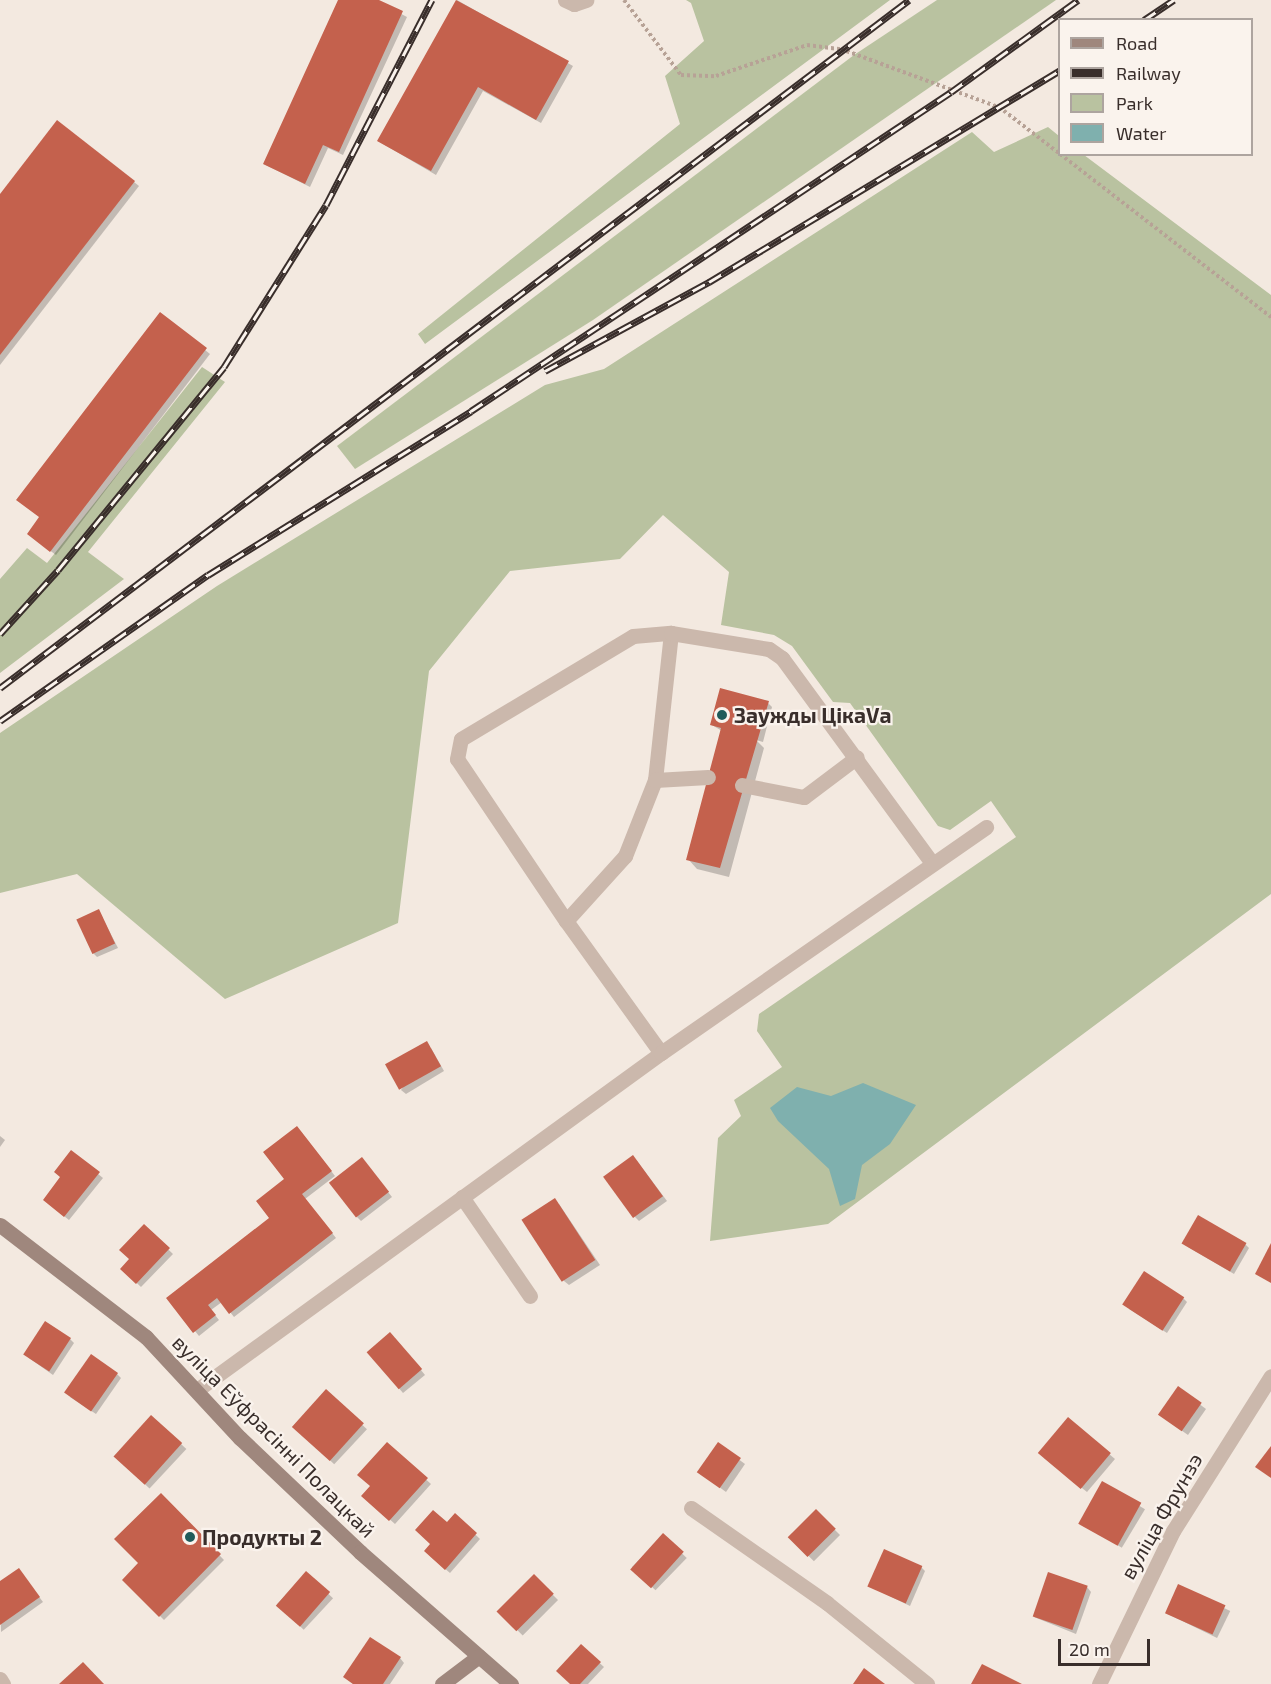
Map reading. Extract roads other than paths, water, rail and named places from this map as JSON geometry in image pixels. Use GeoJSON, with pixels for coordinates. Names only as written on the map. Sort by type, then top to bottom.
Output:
{"type":"FeatureCollection","features":[{"type":"Feature","properties":{"kind":"main road","name":"вуліца Еўфрасінні Полацкай"},"geometry":{"type":"LineString","coordinates":[[0,1225],[146,1337],[240,1438],[360,1552],[511,1684]]}},
{"type":"Feature","properties":{"kind":"main road"},"geometry":{"type":"LineString","coordinates":[[442,1684],[479,1656]]}},
{"type":"Feature","properties":{"kind":"street"},"geometry":{"type":"LineString","coordinates":[[566,921],[625,856],[655,780],[670,633]]}},
{"type":"Feature","properties":{"kind":"street"},"geometry":{"type":"LineString","coordinates":[[661,1053],[566,921],[457,759],[461,739],[633,636],[670,633],[769,649],[782,658],[857,757],[932,863]]}},
{"type":"Feature","properties":{"kind":"street"},"geometry":{"type":"LineString","coordinates":[[742,785],[804,797],[857,757]]}},
{"type":"Feature","properties":{"kind":"street"},"geometry":{"type":"LineString","coordinates":[[655,780],[708,777]]}},
{"type":"Feature","properties":{"kind":"street"},"geometry":{"type":"LineString","coordinates":[[197,1390],[661,1053],[986,827]]}},
{"type":"Feature","properties":{"kind":"street"},"geometry":{"type":"LineString","coordinates":[[462,1197],[530,1296]]}},
{"type":"Feature","properties":{"kind":"street","name":"вуліца Фрунзэ"},"geometry":{"type":"LineString","coordinates":[[1099,1684],[1173,1531],[1271,1376]]}},
{"type":"Feature","properties":{"kind":"street"},"geometry":{"type":"LineString","coordinates":[[691,1508],[827,1603],[927,1684]]}},
{"type":"Feature","properties":{"kind":"street"},"geometry":{"type":"LineString","coordinates":[[0,1679],[3,1684]]}},
{"type":"Feature","properties":{"kind":"water"},"geometry":{"type":"Polygon","coordinates":[[[863,1083],[916,1105],[890,1144],[862,1165],[855,1199],[840,1206],[829,1169],[778,1121],[770,1108],[797,1087],[831,1096],[863,1083]]]}},
{"type":"Feature","properties":{"kind":"railway"},"geometry":{"type":"LineString","coordinates":[[0,634],[58,570],[224,367],[326,205],[432,0]]}},
{"type":"Feature","properties":{"kind":"railway"},"geometry":{"type":"LineString","coordinates":[[0,688],[909,0]]}},
{"type":"Feature","properties":{"kind":"railway"},"geometry":{"type":"LineString","coordinates":[[0,721],[208,575],[471,411],[951,92],[1078,0]]}},
{"type":"Feature","properties":{"kind":"railway"},"geometry":{"type":"LineString","coordinates":[[1147,18],[1174,0]]}},
{"type":"Feature","properties":{"kind":"railway"},"geometry":{"type":"LineString","coordinates":[[545,371],[709,282],[1058,71]]}},
{"type":"Feature","properties":{"kind":"place","name":"Заужды ЦікаVа"},"geometry":{"type":"Point","coordinates":[722,715]}},
{"type":"Feature","properties":{"kind":"place","name":"Продукты 2"},"geometry":{"type":"Point","coordinates":[190,1537]}}]}
